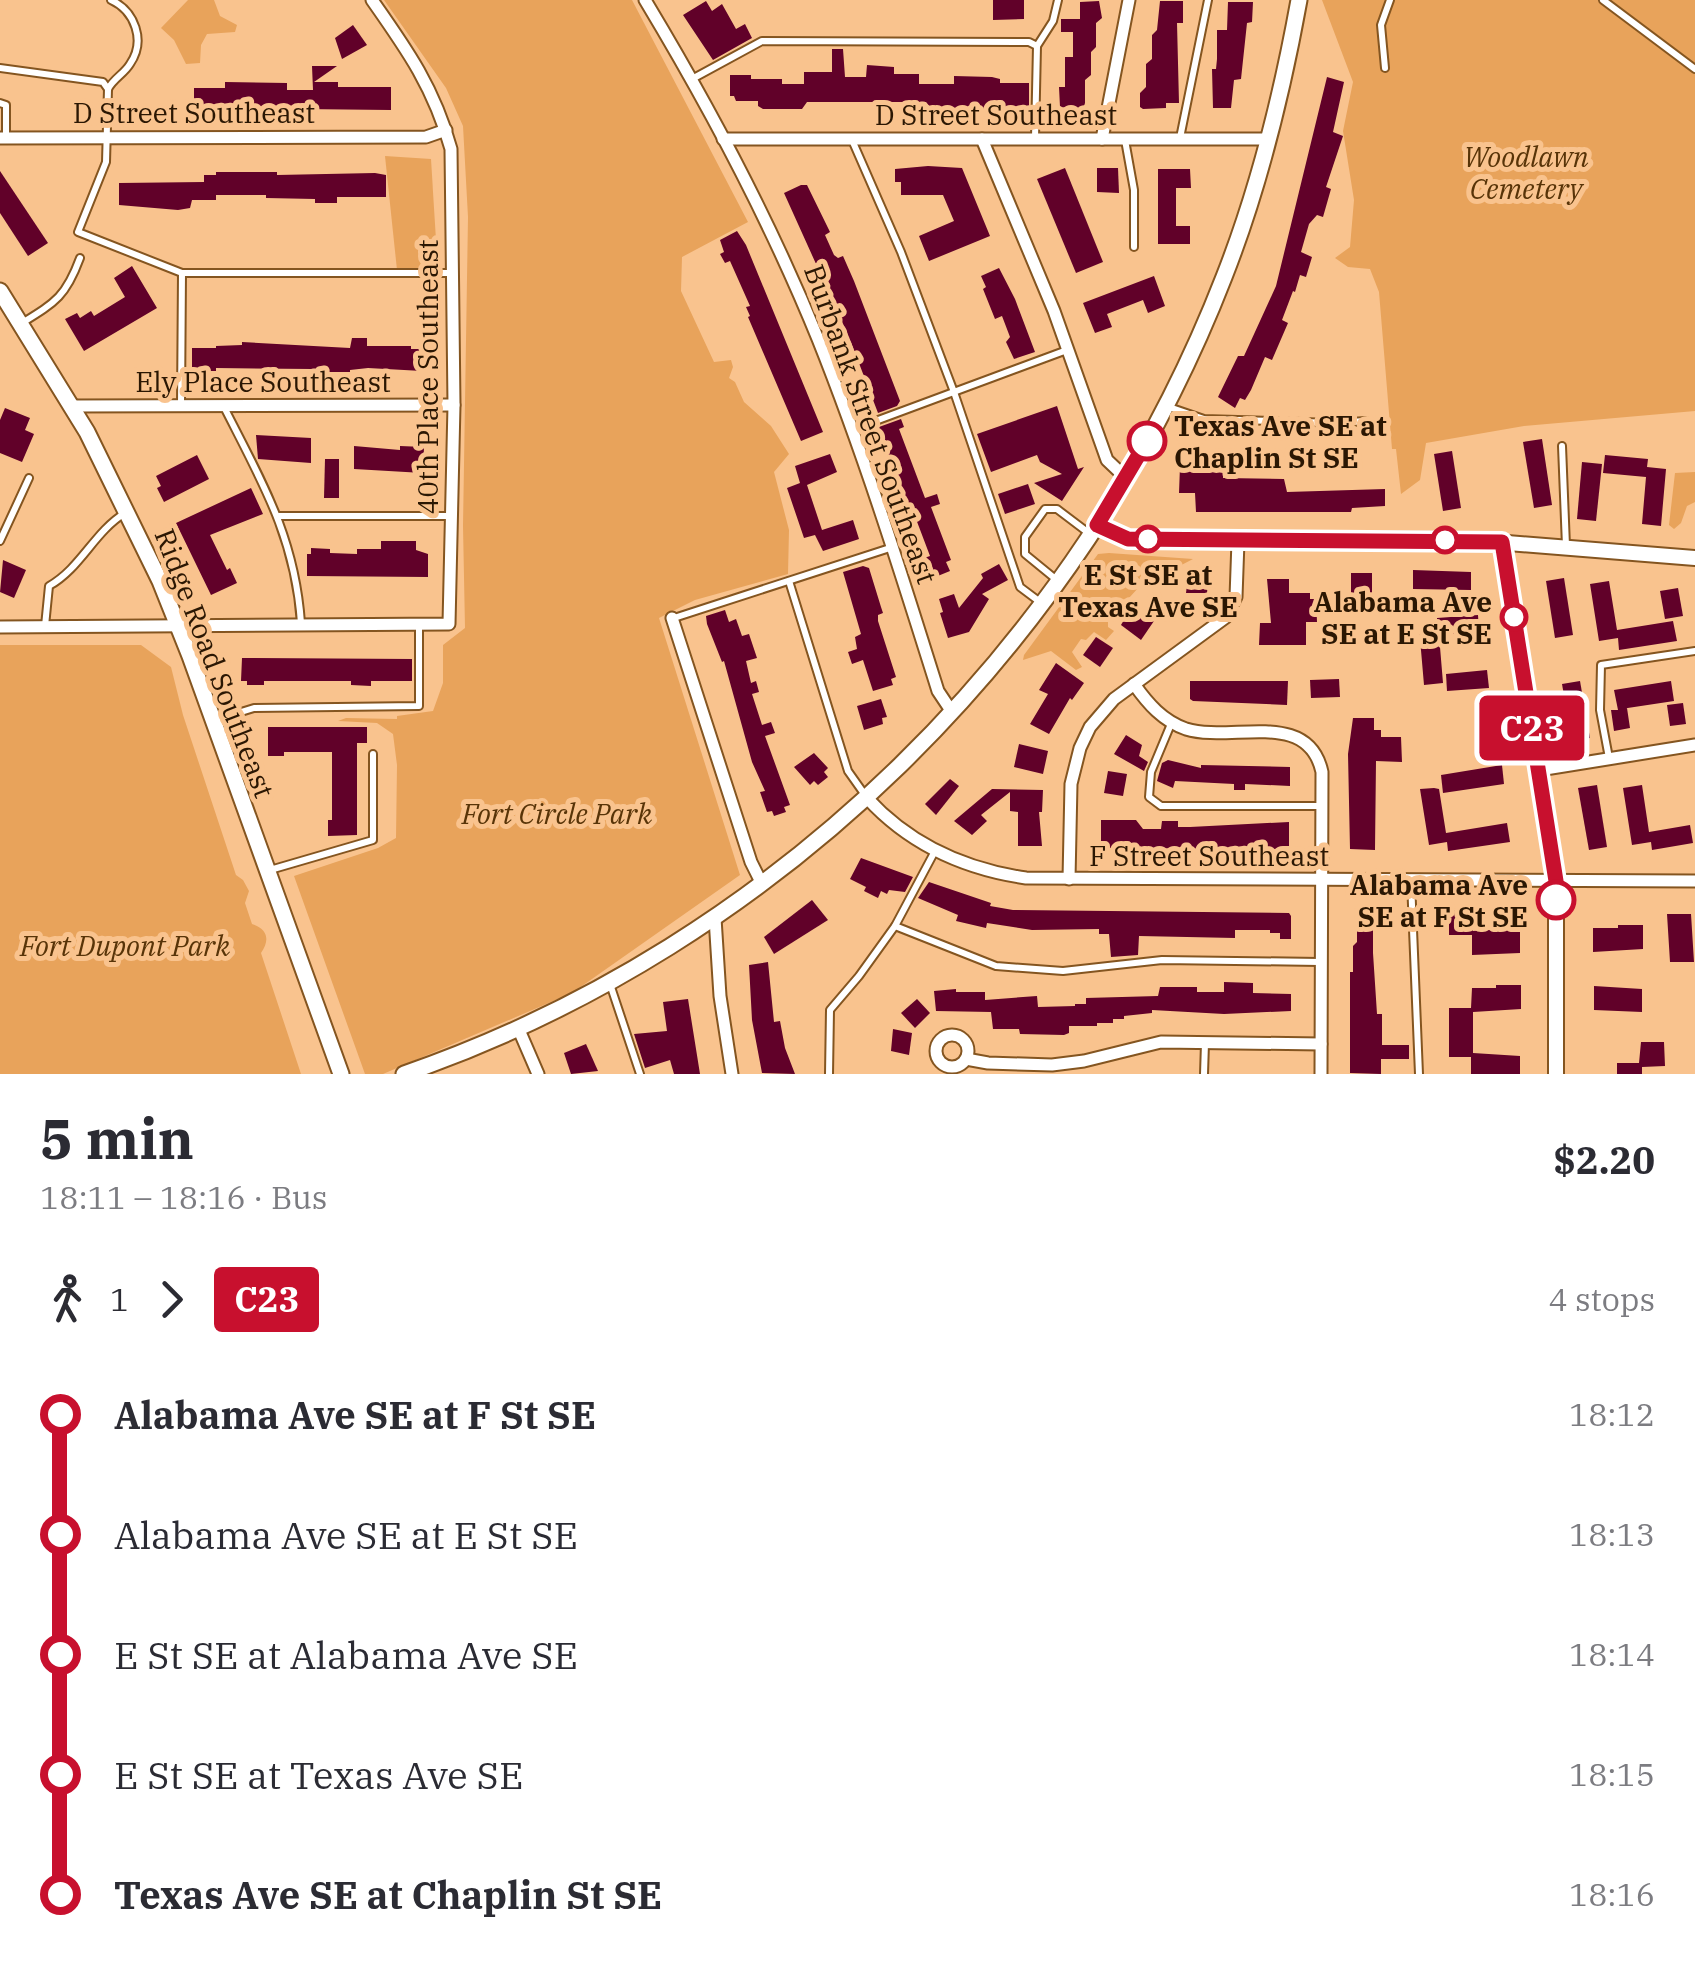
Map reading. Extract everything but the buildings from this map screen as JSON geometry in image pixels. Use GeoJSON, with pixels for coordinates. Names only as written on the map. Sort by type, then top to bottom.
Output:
{"type":"FeatureCollection","features":[{"type":"Feature","properties":{"kind":"main road"},"geometry":{"type":"LineString","coordinates":[[404,1074],[519,1030],[610,983],[716,918],[867,798],[1004,653],[1059,582],[1126,478],[1165,406],[1224,277],[1269,138],[1299,0]]}},
{"type":"Feature","properties":{"kind":"main road","name":"Ridge Road Southeast"},"geometry":{"type":"LineString","coordinates":[[0,291],[72,406],[128,511],[179,628],[340,1074]]}},
{"type":"Feature","properties":{"kind":"street","name":"40th Place Southeast"},"geometry":{"type":"LineString","coordinates":[[372,0],[428,83],[452,149],[454,406],[449,624],[419,625]]}},
{"type":"Feature","properties":{"kind":"street","name":"Burbank Street Southeast"},"geometry":{"type":"LineString","coordinates":[[644,0],[723,139],[796,287],[852,430],[938,691],[952,712]]}},
{"type":"Feature","properties":{"kind":"street"},"geometry":{"type":"LineString","coordinates":[[1102,139],[1129,0]]}},
{"type":"Feature","properties":{"kind":"street","name":"D Street Southeast"},"geometry":{"type":"LineString","coordinates":[[3,138],[426,137],[446,130]]}},
{"type":"Feature","properties":{"kind":"street","name":"D Street Southeast"},"geometry":{"type":"LineString","coordinates":[[723,139],[1269,138]]}},
{"type":"Feature","properties":{"kind":"street"},"geometry":{"type":"LineString","coordinates":[[982,139],[1068,350],[1107,460],[1126,478]]}},
{"type":"Feature","properties":{"kind":"street","name":"Ely Place Southeast"},"geometry":{"type":"LineString","coordinates":[[72,406],[454,406]]}},
{"type":"Feature","properties":{"kind":"street"},"geometry":{"type":"LineString","coordinates":[[1094,530],[1128,539],[1502,542],[1695,558]]}},
{"type":"Feature","properties":{"kind":"street"},"geometry":{"type":"LineString","coordinates":[[1070,880],[1070,800],[1080,748],[1104,708],[1226,617],[1236,597],[1238,541]]}},
{"type":"Feature","properties":{"kind":"street"},"geometry":{"type":"LineString","coordinates":[[1502,542],[1556,881],[1556,1074]]}},
{"type":"Feature","properties":{"kind":"street"},"geometry":{"type":"LineString","coordinates":[[672,618],[751,862],[762,884]]}},
{"type":"Feature","properties":{"kind":"street"},"geometry":{"type":"LineString","coordinates":[[0,627],[419,625]]}},
{"type":"Feature","properties":{"kind":"street"},"geometry":{"type":"LineString","coordinates":[[1134,684],[1148,703],[1171,722],[1194,731],[1282,732],[1299,738],[1312,750],[1320,766],[1320,1074]]}},
{"type":"Feature","properties":{"kind":"street"},"geometry":{"type":"LineString","coordinates":[[1539,770],[1695,744]]}},
{"type":"Feature","properties":{"kind":"street","name":"F Street Southeast"},"geometry":{"type":"LineString","coordinates":[[867,798],[898,828],[935,851],[966,865],[1004,875],[1070,880],[1695,881]]}},
{"type":"Feature","properties":{"kind":"street"},"geometry":{"type":"LineString","coordinates":[[716,918],[720,996],[732,1074]]}},
{"type":"Feature","properties":{"kind":"street"},"geometry":{"type":"LineString","coordinates":[[519,1030],[538,1074]]}},
{"type":"Feature","properties":{"kind":"street"},"geometry":{"type":"LineString","coordinates":[[966,1059],[997,1064],[1065,1064],[1152,1042],[1320,1044]]}},
{"type":"Feature","properties":{"kind":"lane"},"geometry":{"type":"LineString","coordinates":[[112,0],[126,9],[134,22],[138,44],[130,64],[108,89],[106,162],[78,232],[182,273],[453,272]]}},
{"type":"Feature","properties":{"kind":"lane"},"geometry":{"type":"LineString","coordinates":[[1035,139],[1037,46],[1053,21],[1058,0]]}},
{"type":"Feature","properties":{"kind":"lane"},"geometry":{"type":"LineString","coordinates":[[1180,139],[1208,0]]}},
{"type":"Feature","properties":{"kind":"lane"},"geometry":{"type":"LineString","coordinates":[[1385,68],[1381,25],[1390,0]]}},
{"type":"Feature","properties":{"kind":"lane"},"geometry":{"type":"LineString","coordinates":[[1602,0],[1695,69]]}},
{"type":"Feature","properties":{"kind":"lane"},"geometry":{"type":"LineString","coordinates":[[691,80],[762,41],[1029,42],[1037,46]]}},
{"type":"Feature","properties":{"kind":"lane"},"geometry":{"type":"LineString","coordinates":[[0,68],[103,82],[108,89]]}},
{"type":"Feature","properties":{"kind":"lane"},"geometry":{"type":"LineString","coordinates":[[0,103],[6,105],[3,138]]}},
{"type":"Feature","properties":{"kind":"lane"},"geometry":{"type":"LineString","coordinates":[[852,139],[901,252],[954,392],[1020,587],[1042,604]]}},
{"type":"Feature","properties":{"kind":"lane"},"geometry":{"type":"LineString","coordinates":[[1125,139],[1132,169],[1134,247]]}},
{"type":"Feature","properties":{"kind":"lane"},"geometry":{"type":"LineString","coordinates":[[21,324],[59,300],[70,286],[80,258]]}},
{"type":"Feature","properties":{"kind":"lane"},"geometry":{"type":"LineString","coordinates":[[181,406],[182,273]]}},
{"type":"Feature","properties":{"kind":"lane"},"geometry":{"type":"LineString","coordinates":[[852,430],[1068,350]]}},
{"type":"Feature","properties":{"kind":"lane"},"geometry":{"type":"LineString","coordinates":[[223,406],[279,516],[298,586],[301,626]]}},
{"type":"Feature","properties":{"kind":"lane"},"geometry":{"type":"LineString","coordinates":[[1165,406],[1204,419],[1366,421]]}},
{"type":"Feature","properties":{"kind":"lane"},"geometry":{"type":"LineString","coordinates":[[1562,446],[1566,548]]}},
{"type":"Feature","properties":{"kind":"lane"},"geometry":{"type":"LineString","coordinates":[[0,541],[29,478]]}},
{"type":"Feature","properties":{"kind":"lane"},"geometry":{"type":"LineString","coordinates":[[1059,582],[1025,554],[1025,537],[1045,509],[1057,509],[1094,530]]}},
{"type":"Feature","properties":{"kind":"lane"},"geometry":{"type":"LineString","coordinates":[[45,628],[50,586],[66,576],[100,531],[128,511]]}},
{"type":"Feature","properties":{"kind":"lane"},"geometry":{"type":"LineString","coordinates":[[279,516],[451,516]]}},
{"type":"Feature","properties":{"kind":"lane"},"geometry":{"type":"LineString","coordinates":[[672,618],[893,547]]}},
{"type":"Feature","properties":{"kind":"lane"},"geometry":{"type":"LineString","coordinates":[[789,581],[848,771],[867,798]]}},
{"type":"Feature","properties":{"kind":"lane"},"geometry":{"type":"LineString","coordinates":[[214,720],[254,708],[419,706],[419,625]]}},
{"type":"Feature","properties":{"kind":"lane"},"geometry":{"type":"LineString","coordinates":[[1609,758],[1600,710],[1601,665],[1695,650]]}},
{"type":"Feature","properties":{"kind":"lane"},"geometry":{"type":"LineString","coordinates":[[1171,722],[1151,772],[1149,796],[1161,806],[1321,806]]}},
{"type":"Feature","properties":{"kind":"lane"},"geometry":{"type":"LineString","coordinates":[[268,870],[373,840],[374,754]]}},
{"type":"Feature","properties":{"kind":"lane"},"geometry":{"type":"LineString","coordinates":[[828,1074],[830,1010],[894,926],[935,851]]}},
{"type":"Feature","properties":{"kind":"lane"},"geometry":{"type":"LineString","coordinates":[[1412,881],[1419,1074]]}},
{"type":"Feature","properties":{"kind":"lane"},"geometry":{"type":"LineString","coordinates":[[894,926],[996,966],[1063,971],[1162,960],[1321,962]]}},
{"type":"Feature","properties":{"kind":"lane"},"geometry":{"type":"LineString","coordinates":[[610,983],[640,1074]]}},
{"type":"Feature","properties":{"kind":"lane"},"geometry":{"type":"LineString","coordinates":[[1204,1074],[1205,1042]]}},
{"type":"Feature","properties":{"kind":"green space"},"geometry":{"type":"Polygon","coordinates":[[[188,0],[214,0],[220,16],[237,25],[235,32],[207,34],[201,45],[200,63],[186,64],[174,40],[161,28],[188,0]]]}},
{"type":"Feature","properties":{"kind":"green space","name":"Fort Circle Park"},"geometry":{"type":"Polygon","coordinates":[[[384,0],[632,0],[748,222],[682,257],[681,291],[714,362],[731,360],[729,378],[744,402],[771,426],[789,454],[774,472],[789,530],[788,574],[695,600],[659,618],[740,875],[572,993],[383,1074],[365,1074],[294,876],[378,848],[396,838],[397,765],[393,734],[377,723],[338,721],[397,719],[433,711],[443,683],[443,645],[465,628],[468,217],[463,126],[446,88],[384,0]]]}},
{"type":"Feature","properties":{"kind":"green space","name":"Woodlawn Cemetery"},"geometry":{"type":"Polygon","coordinates":[[[1322,0],[1695,0],[1695,411],[1524,426],[1426,443],[1420,480],[1401,494],[1396,449],[1392,449],[1379,292],[1370,269],[1348,267],[1335,258],[1350,247],[1354,200],[1343,131],[1353,82],[1322,0]]]}},
{"type":"Feature","properties":{"kind":"green space"},"geometry":{"type":"Polygon","coordinates":[[[385,156],[431,159],[438,273],[397,270],[385,156]]]}},
{"type":"Feature","properties":{"kind":"green space"},"geometry":{"type":"Polygon","coordinates":[[[1695,472],[1695,502],[1687,506],[1681,523],[1674,529],[1669,525],[1675,473],[1695,472]]]}},
{"type":"Feature","properties":{"kind":"green space"},"geometry":{"type":"Polygon","coordinates":[[[1098,554],[1193,559],[1139,587],[1108,621],[1108,627],[1114,631],[1106,640],[1094,632],[1086,640],[1081,639],[1072,652],[1082,667],[1076,670],[1051,651],[1023,660],[1098,554]]]}},
{"type":"Feature","properties":{"kind":"green space","name":"Fort Dupont Park"},"geometry":{"type":"Polygon","coordinates":[[[0,645],[141,645],[171,667],[236,875],[249,891],[245,903],[252,924],[266,936],[261,953],[301,1074],[0,1074],[0,645]]]}},
{"type":"Feature","properties":{"kind":"bus line","name":"C23"},"geometry":{"type":"LineString","coordinates":[[1147,441],[1097,525],[1128,539],[1502,542],[1556,900]]}},
{"type":"Feature","properties":{"kind":"place","name":"Texas Ave SE at Chaplin St SE"},"geometry":{"type":"Point","coordinates":[1147,441]}},
{"type":"Feature","properties":{"kind":"place","name":"E St SE at Texas Ave SE"},"geometry":{"type":"Point","coordinates":[1148,539]}},
{"type":"Feature","properties":{"kind":"place","name":"Alabama Ave SE at E St SE"},"geometry":{"type":"Point","coordinates":[1514,617]}},
{"type":"Feature","properties":{"kind":"place","name":"Alabama Ave SE at F St SE"},"geometry":{"type":"Point","coordinates":[1556,900]}}]}
